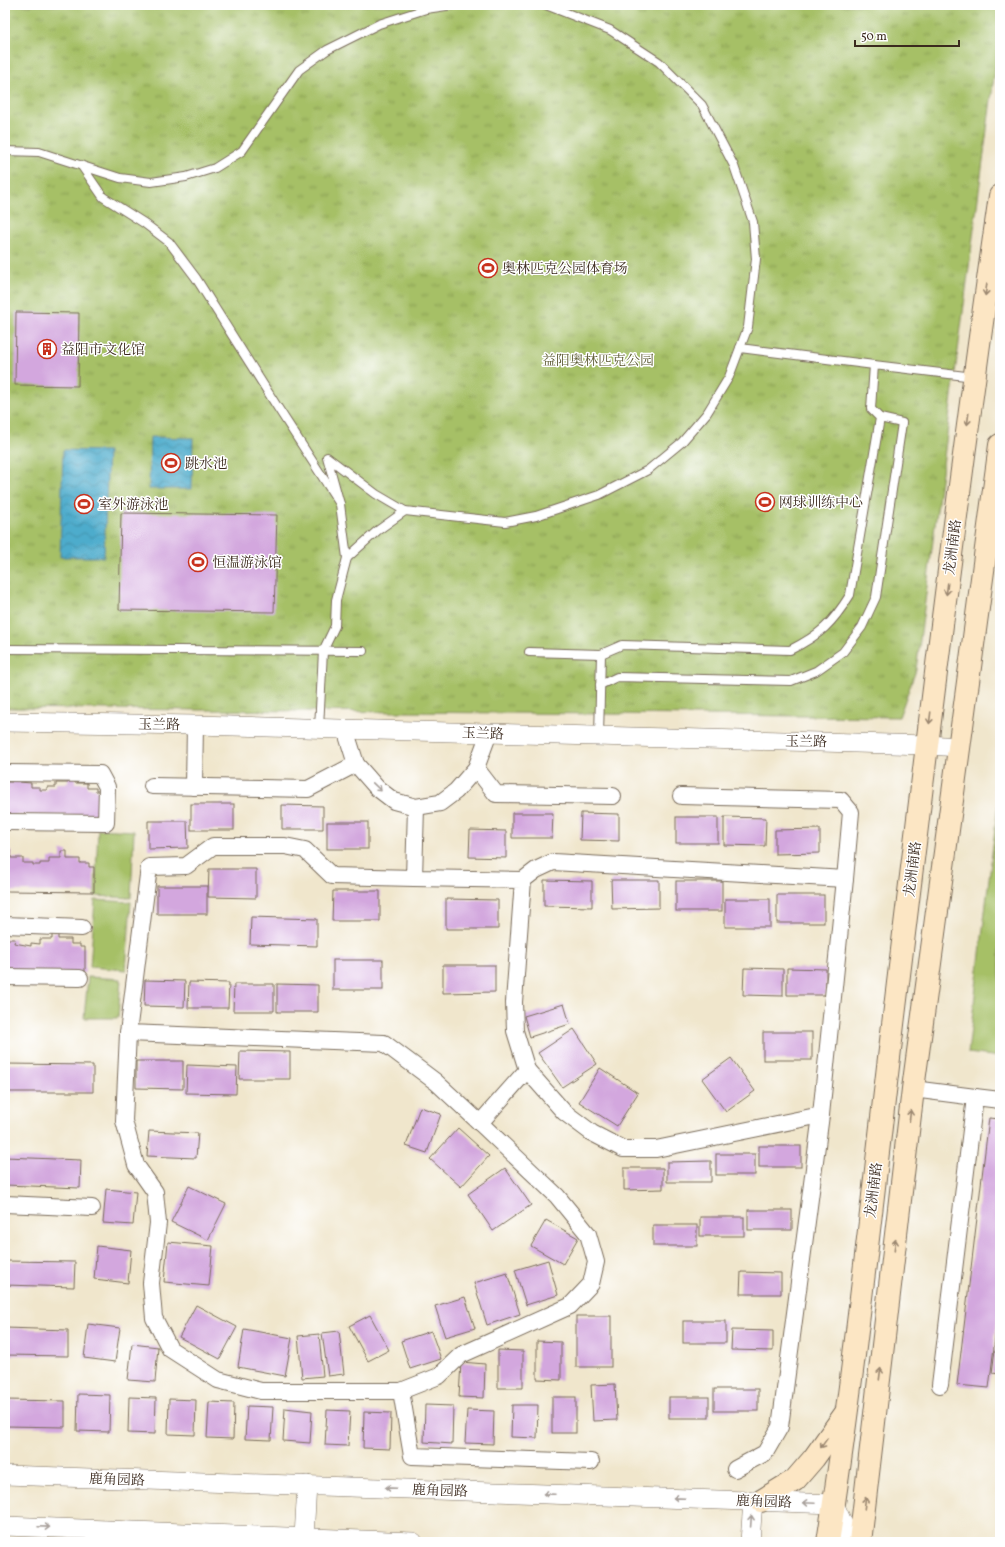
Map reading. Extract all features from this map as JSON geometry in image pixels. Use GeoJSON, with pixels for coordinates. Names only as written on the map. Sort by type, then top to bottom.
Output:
{"type":"FeatureCollection","features":[{"type":"Feature","properties":{"kind":"main road","name":"龙洲南路"},"geometry":{"type":"LineString","coordinates":[[828,1542],[847,1411],[927,745],[974,378],[1000,196]]}},
{"type":"Feature","properties":{"kind":"main road","name":"龙洲南路"},"geometry":{"type":"LineString","coordinates":[[860,1542],[913,1089],[1000,445]]}},
{"type":"Feature","properties":{"kind":"main road"},"geometry":{"type":"LineString","coordinates":[[757,1501],[795,1480],[814,1458],[847,1411]]}},
{"type":"Feature","properties":{"kind":"street","name":"玉兰路"},"geometry":{"type":"LineString","coordinates":[[5,722],[319,728],[960,747]]}},
{"type":"Feature","properties":{"kind":"street"},"geometry":{"type":"LineString","coordinates":[[194,786],[195,725]]}},
{"type":"Feature","properties":{"kind":"street"},"geometry":{"type":"LineString","coordinates":[[345,729],[356,764],[377,788],[394,801],[416,807],[440,803],[456,791],[476,768],[489,733]]}},
{"type":"Feature","properties":{"kind":"street"},"geometry":{"type":"LineString","coordinates":[[152,786],[308,789],[356,764]]}},
{"type":"Feature","properties":{"kind":"street"},"geometry":{"type":"LineString","coordinates":[[476,768],[496,794],[613,796]]}},
{"type":"Feature","properties":{"kind":"street"},"geometry":{"type":"LineString","coordinates":[[5,773],[100,774],[107,787],[106,823],[5,822]]}},
{"type":"Feature","properties":{"kind":"street"},"geometry":{"type":"LineString","coordinates":[[680,796],[841,800],[851,812],[821,1115],[780,1427],[765,1453],[735,1469]]}},
{"type":"Feature","properties":{"kind":"street"},"geometry":{"type":"LineString","coordinates":[[414,878],[416,807]]}},
{"type":"Feature","properties":{"kind":"street"},"geometry":{"type":"LineString","coordinates":[[128,1033],[384,1043],[436,1082],[480,1122],[557,1196],[588,1234],[596,1262],[591,1284],[570,1306],[461,1355],[439,1376],[401,1391],[261,1391],[218,1380],[170,1349],[154,1318],[151,1283],[158,1223],[154,1192],[136,1165],[124,1121],[128,1033],[149,867],[186,866],[213,846],[285,846],[305,850],[332,876],[523,880],[536,870],[553,862],[845,879]]}},
{"type":"Feature","properties":{"kind":"street"},"geometry":{"type":"LineString","coordinates":[[523,880],[514,1002],[515,1031],[527,1070],[564,1112],[592,1133],[623,1149],[656,1149],[821,1115]]}},
{"type":"Feature","properties":{"kind":"street"},"geometry":{"type":"LineString","coordinates":[[5,925],[82,928]]}},
{"type":"Feature","properties":{"kind":"street"},"geometry":{"type":"LineString","coordinates":[[5,977],[80,978]]}},
{"type":"Feature","properties":{"kind":"street"},"geometry":{"type":"LineString","coordinates":[[480,1122],[527,1070]]}},
{"type":"Feature","properties":{"kind":"street"},"geometry":{"type":"LineString","coordinates":[[913,1089],[1000,1100]]}},
{"type":"Feature","properties":{"kind":"street"},"geometry":{"type":"LineString","coordinates":[[940,1385],[975,1097]]}},
{"type":"Feature","properties":{"kind":"street"},"geometry":{"type":"LineString","coordinates":[[5,1204],[92,1208]]}},
{"type":"Feature","properties":{"kind":"street"},"geometry":{"type":"LineString","coordinates":[[401,1391],[412,1456],[591,1462]]}},
{"type":"Feature","properties":{"kind":"street","name":"鹿角园路"},"geometry":{"type":"LineString","coordinates":[[5,1475],[834,1504]]}},
{"type":"Feature","properties":{"kind":"street"},"geometry":{"type":"LineString","coordinates":[[304,1537],[307,1486]]}},
{"type":"Feature","properties":{"kind":"street"},"geometry":{"type":"LineString","coordinates":[[750,1542],[757,1501]]}},
{"type":"Feature","properties":{"kind":"street"},"geometry":{"type":"LineString","coordinates":[[834,1504],[852,1542]]}},
{"type":"Feature","properties":{"kind":"street"},"geometry":{"type":"LineString","coordinates":[[5,1526],[413,1542]]}},
{"type":"Feature","properties":{"kind":"lane"},"geometry":{"type":"LineString","coordinates":[[5,151],[39,152],[120,178],[151,182],[186,177],[214,168],[242,151],[299,70],[328,50],[379,24],[426,10],[452,5]]}},
{"type":"Feature","properties":{"kind":"lane"},"geometry":{"type":"LineString","coordinates":[[319,728],[323,651],[335,626],[336,600],[347,558],[340,504],[328,457],[376,494],[405,511],[505,522],[536,516],[598,495],[648,470],[682,442],[706,413],[728,378],[748,327],[756,259],[752,222],[734,166],[702,105],[659,62],[610,30],[546,5]]}},
{"type":"Feature","properties":{"kind":"lane"},"geometry":{"type":"LineString","coordinates":[[81,165],[103,197],[144,223],[169,242],[196,278],[340,504]]}},
{"type":"Feature","properties":{"kind":"lane"},"geometry":{"type":"LineString","coordinates":[[740,348],[974,378]]}},
{"type":"Feature","properties":{"kind":"lane"},"geometry":{"type":"LineString","coordinates":[[600,685],[617,677],[791,680],[816,671],[843,652],[862,627],[876,597],[902,423],[880,418],[870,409],[874,365]]}},
{"type":"Feature","properties":{"kind":"lane"},"geometry":{"type":"LineString","coordinates":[[529,652],[601,654],[622,645],[790,650],[814,638],[837,616],[850,595],[880,418]]}},
{"type":"Feature","properties":{"kind":"lane"},"geometry":{"type":"LineString","coordinates":[[347,558],[377,531],[405,511]]}},
{"type":"Feature","properties":{"kind":"lane"},"geometry":{"type":"LineString","coordinates":[[5,649],[364,651]]}},
{"type":"Feature","properties":{"kind":"lane"},"geometry":{"type":"LineString","coordinates":[[599,736],[601,654]]}},
{"type":"Feature","properties":{"kind":"green space","name":"益阳奥林匹克公园"},"geometry":{"type":"Polygon","coordinates":[[[5,5],[1000,5],[1000,31],[916,670],[899,717],[5,708],[5,5]]]}},
{"type":"Feature","properties":{"kind":"green space"},"geometry":{"type":"Polygon","coordinates":[[[1000,787],[1000,1057],[968,1053],[1000,787]]]}},
{"type":"Feature","properties":{"kind":"green space"},"geometry":{"type":"Polygon","coordinates":[[[98,829],[134,831],[131,898],[95,896],[98,829]]]}},
{"type":"Feature","properties":{"kind":"green space"},"geometry":{"type":"Polygon","coordinates":[[[95,900],[131,902],[126,970],[90,967],[95,900]]]}},
{"type":"Feature","properties":{"kind":"green space"},"geometry":{"type":"Polygon","coordinates":[[[88,977],[121,979],[118,1018],[84,1018],[88,977]]]}},
{"type":"Feature","properties":{"kind":"water","name":"跳水池"},"geometry":{"type":"Polygon","coordinates":[[[150,437],[193,438],[192,489],[149,489],[150,437]]]}},
{"type":"Feature","properties":{"kind":"water","name":"室外游泳池"},"geometry":{"type":"Polygon","coordinates":[[[63,450],[108,451],[104,557],[60,557],[63,450]]]}},
{"type":"Feature","properties":{"kind":"building","name":"益阳市文化馆"},"geometry":{"type":"Polygon","coordinates":[[[16,312],[79,313],[78,386],[15,385],[16,312]]]}},
{"type":"Feature","properties":{"kind":"building","name":"恒温游泳馆"},"geometry":{"type":"Polygon","coordinates":[[[121,513],[277,515],[274,612],[119,610],[121,513]]]}},
{"type":"Feature","properties":{"kind":"building"},"geometry":{"type":"Polygon","coordinates":[[[12,775],[19,775],[19,782],[31,783],[31,787],[40,787],[40,790],[47,790],[47,787],[56,787],[56,783],[68,783],[68,776],[75,776],[75,783],[87,783],[87,788],[96,788],[96,791],[101,791],[101,816],[5,815],[5,782],[12,782],[12,775]]]}},
{"type":"Feature","properties":{"kind":"building"},"geometry":{"type":"Polygon","coordinates":[[[191,804],[234,804],[234,830],[191,830],[191,804]]]}},
{"type":"Feature","properties":{"kind":"building"},"geometry":{"type":"Polygon","coordinates":[[[282,805],[323,806],[323,829],[282,829],[282,805]]]}},
{"type":"Feature","properties":{"kind":"building"},"geometry":{"type":"Polygon","coordinates":[[[512,813],[553,813],[552,838],[512,838],[512,813]]]}},
{"type":"Feature","properties":{"kind":"building"},"geometry":{"type":"Polygon","coordinates":[[[581,813],[619,814],[619,841],[580,840],[581,813]]]}},
{"type":"Feature","properties":{"kind":"building"},"geometry":{"type":"Polygon","coordinates":[[[676,817],[718,817],[718,843],[676,843],[676,817]]]}},
{"type":"Feature","properties":{"kind":"building"},"geometry":{"type":"Polygon","coordinates":[[[724,817],[766,818],[765,846],[724,845],[724,817]]]}},
{"type":"Feature","properties":{"kind":"building"},"geometry":{"type":"Polygon","coordinates":[[[148,821],[187,821],[188,848],[148,849],[148,821]]]}},
{"type":"Feature","properties":{"kind":"building"},"geometry":{"type":"Polygon","coordinates":[[[327,822],[368,822],[368,849],[327,849],[327,822]]]}},
{"type":"Feature","properties":{"kind":"building"},"geometry":{"type":"Polygon","coordinates":[[[820,829],[820,853],[775,854],[775,830],[820,829]]]}},
{"type":"Feature","properties":{"kind":"building"},"geometry":{"type":"Polygon","coordinates":[[[470,830],[506,831],[506,858],[469,857],[470,830]]]}},
{"type":"Feature","properties":{"kind":"building"},"geometry":{"type":"Polygon","coordinates":[[[5,851],[11,851],[11,858],[23,858],[23,863],[40,865],[40,863],[49,863],[49,858],[61,858],[61,851],[67,851],[67,859],[80,859],[80,863],[89,863],[89,867],[94,867],[94,892],[5,891],[5,851]]]}},
{"type":"Feature","properties":{"kind":"building"},"geometry":{"type":"Polygon","coordinates":[[[209,869],[256,869],[256,898],[208,897],[209,869]]]}},
{"type":"Feature","properties":{"kind":"building"},"geometry":{"type":"Polygon","coordinates":[[[544,880],[592,881],[592,907],[544,906],[544,880]]]}},
{"type":"Feature","properties":{"kind":"building"},"geometry":{"type":"Polygon","coordinates":[[[611,880],[659,880],[659,908],[612,909],[611,880]]]}},
{"type":"Feature","properties":{"kind":"building"},"geometry":{"type":"Polygon","coordinates":[[[676,881],[722,881],[722,911],[676,911],[676,881]]]}},
{"type":"Feature","properties":{"kind":"building"},"geometry":{"type":"Polygon","coordinates":[[[157,886],[207,886],[207,914],[157,914],[157,886]]]}},
{"type":"Feature","properties":{"kind":"building"},"geometry":{"type":"Polygon","coordinates":[[[333,891],[380,891],[380,921],[332,921],[333,891]]]}},
{"type":"Feature","properties":{"kind":"building"},"geometry":{"type":"Polygon","coordinates":[[[777,895],[824,895],[824,923],[777,923],[777,895]]]}},
{"type":"Feature","properties":{"kind":"building"},"geometry":{"type":"Polygon","coordinates":[[[446,899],[498,900],[498,929],[446,929],[446,899]]]}},
{"type":"Feature","properties":{"kind":"building"},"geometry":{"type":"Polygon","coordinates":[[[725,899],[770,899],[770,927],[725,927],[725,899]]]}},
{"type":"Feature","properties":{"kind":"building"},"geometry":{"type":"Polygon","coordinates":[[[251,917],[317,919],[317,946],[250,944],[251,917]]]}},
{"type":"Feature","properties":{"kind":"building"},"geometry":{"type":"Polygon","coordinates":[[[52,932],[58,932],[58,939],[71,939],[71,944],[80,944],[80,947],[85,947],[85,973],[5,972],[5,939],[15,939],[14,943],[31,946],[31,943],[40,944],[40,939],[52,939],[52,932]]]}},
{"type":"Feature","properties":{"kind":"building"},"geometry":{"type":"Polygon","coordinates":[[[333,960],[383,960],[383,990],[333,990],[333,960]]]}},
{"type":"Feature","properties":{"kind":"building"},"geometry":{"type":"Polygon","coordinates":[[[443,965],[495,965],[495,992],[443,993],[443,965]]]}},
{"type":"Feature","properties":{"kind":"building"},"geometry":{"type":"Polygon","coordinates":[[[744,968],[783,969],[783,996],[743,995],[744,968]]]}},
{"type":"Feature","properties":{"kind":"building"},"geometry":{"type":"Polygon","coordinates":[[[787,968],[826,969],[826,995],[787,995],[787,968]]]}},
{"type":"Feature","properties":{"kind":"building"},"geometry":{"type":"Polygon","coordinates":[[[145,980],[185,981],[184,1007],[144,1006],[145,980]]]}},
{"type":"Feature","properties":{"kind":"building"},"geometry":{"type":"Polygon","coordinates":[[[189,982],[229,983],[228,1008],[188,1008],[189,982]]]}},
{"type":"Feature","properties":{"kind":"building"},"geometry":{"type":"Polygon","coordinates":[[[234,984],[274,984],[274,1011],[233,1011],[234,984]]]}},
{"type":"Feature","properties":{"kind":"building"},"geometry":{"type":"Polygon","coordinates":[[[277,984],[318,985],[318,1012],[277,1012],[277,984]]]}},
{"type":"Feature","properties":{"kind":"building"},"geometry":{"type":"Polygon","coordinates":[[[564,1004],[570,1024],[530,1037],[524,1016],[564,1004]]]}},
{"type":"Feature","properties":{"kind":"building"},"geometry":{"type":"Polygon","coordinates":[[[574,1029],[597,1064],[562,1087],[538,1053],[574,1029]]]}},
{"type":"Feature","properties":{"kind":"building"},"geometry":{"type":"Polygon","coordinates":[[[763,1032],[812,1032],[812,1060],[763,1060],[763,1032]]]}},
{"type":"Feature","properties":{"kind":"building"},"geometry":{"type":"Polygon","coordinates":[[[240,1051],[290,1052],[290,1079],[239,1079],[240,1051]]]}},
{"type":"Feature","properties":{"kind":"building"},"geometry":{"type":"Polygon","coordinates":[[[731,1058],[755,1091],[726,1112],[702,1079],[731,1058]]]}},
{"type":"Feature","properties":{"kind":"building"},"geometry":{"type":"Polygon","coordinates":[[[136,1061],[183,1061],[183,1089],[136,1088],[136,1061]]]}},
{"type":"Feature","properties":{"kind":"building"},"geometry":{"type":"Polygon","coordinates":[[[5,1064],[93,1065],[93,1092],[5,1092],[5,1064]]]}},
{"type":"Feature","properties":{"kind":"building"},"geometry":{"type":"Polygon","coordinates":[[[187,1065],[237,1067],[236,1094],[186,1093],[187,1065]]]}},
{"type":"Feature","properties":{"kind":"building"},"geometry":{"type":"Polygon","coordinates":[[[600,1068],[638,1093],[617,1126],[579,1102],[600,1068]]]}},
{"type":"Feature","properties":{"kind":"building"},"geometry":{"type":"Polygon","coordinates":[[[420,1107],[441,1114],[427,1153],[406,1146],[420,1107]]]}},
{"type":"Feature","properties":{"kind":"building"},"geometry":{"type":"Polygon","coordinates":[[[989,1118],[1000,1119],[1000,1297],[989,1388],[957,1385],[989,1118]]]}},
{"type":"Feature","properties":{"kind":"building"},"geometry":{"type":"Polygon","coordinates":[[[458,1128],[489,1156],[461,1187],[430,1159],[458,1128]]]}},
{"type":"Feature","properties":{"kind":"building"},"geometry":{"type":"Polygon","coordinates":[[[149,1131],[198,1133],[196,1158],[147,1156],[149,1131]]]}},
{"type":"Feature","properties":{"kind":"building"},"geometry":{"type":"Polygon","coordinates":[[[759,1146],[801,1146],[801,1167],[759,1167],[759,1146]]]}},
{"type":"Feature","properties":{"kind":"building"},"geometry":{"type":"Polygon","coordinates":[[[716,1154],[755,1154],[755,1175],[716,1175],[716,1154]]]}},
{"type":"Feature","properties":{"kind":"building"},"geometry":{"type":"Polygon","coordinates":[[[5,1157],[81,1160],[80,1188],[5,1185],[5,1157]]]}},
{"type":"Feature","properties":{"kind":"building"},"geometry":{"type":"Polygon","coordinates":[[[711,1161],[711,1182],[667,1182],[667,1162],[711,1161]]]}},
{"type":"Feature","properties":{"kind":"building"},"geometry":{"type":"Polygon","coordinates":[[[505,1168],[531,1205],[493,1231],[468,1194],[505,1168]]]}},
{"type":"Feature","properties":{"kind":"building"},"geometry":{"type":"Polygon","coordinates":[[[624,1168],[663,1168],[663,1189],[624,1190],[624,1168]]]}},
{"type":"Feature","properties":{"kind":"building"},"geometry":{"type":"Polygon","coordinates":[[[189,1186],[226,1204],[208,1240],[171,1222],[189,1186]]]}},
{"type":"Feature","properties":{"kind":"building"},"geometry":{"type":"Polygon","coordinates":[[[106,1189],[136,1192],[133,1225],[103,1223],[106,1189]]]}},
{"type":"Feature","properties":{"kind":"building"},"geometry":{"type":"Polygon","coordinates":[[[748,1210],[792,1210],[792,1230],[748,1230],[748,1210]]]}},
{"type":"Feature","properties":{"kind":"building"},"geometry":{"type":"Polygon","coordinates":[[[700,1217],[744,1217],[744,1236],[700,1236],[700,1217]]]}},
{"type":"Feature","properties":{"kind":"building"},"geometry":{"type":"Polygon","coordinates":[[[546,1220],[578,1238],[563,1264],[531,1246],[546,1220]]]}},
{"type":"Feature","properties":{"kind":"building"},"geometry":{"type":"Polygon","coordinates":[[[653,1225],[697,1225],[697,1246],[653,1246],[653,1225]]]}},
{"type":"Feature","properties":{"kind":"building"},"geometry":{"type":"Polygon","coordinates":[[[168,1242],[213,1246],[209,1286],[164,1282],[168,1242]]]}},
{"type":"Feature","properties":{"kind":"building"},"geometry":{"type":"Polygon","coordinates":[[[97,1246],[131,1250],[128,1283],[94,1279],[97,1246]]]}},
{"type":"Feature","properties":{"kind":"building"},"geometry":{"type":"Polygon","coordinates":[[[548,1260],[558,1295],[526,1305],[515,1270],[548,1260]]]}},
{"type":"Feature","properties":{"kind":"building"},"geometry":{"type":"Polygon","coordinates":[[[5,1261],[75,1262],[74,1287],[5,1285],[5,1261]]]}},
{"type":"Feature","properties":{"kind":"building"},"geometry":{"type":"Polygon","coordinates":[[[741,1272],[781,1273],[781,1294],[740,1294],[741,1272]]]}},
{"type":"Feature","properties":{"kind":"building"},"geometry":{"type":"Polygon","coordinates":[[[507,1273],[520,1314],[487,1325],[474,1283],[507,1273]]]}},
{"type":"Feature","properties":{"kind":"building"},"geometry":{"type":"Polygon","coordinates":[[[465,1297],[475,1328],[445,1337],[435,1306],[465,1297]]]}},
{"type":"Feature","properties":{"kind":"building"},"geometry":{"type":"Polygon","coordinates":[[[196,1305],[237,1327],[220,1359],[179,1337],[196,1305]]]}},
{"type":"Feature","properties":{"kind":"building"},"geometry":{"type":"Polygon","coordinates":[[[370,1315],[389,1350],[368,1361],[349,1326],[370,1315]]]}},
{"type":"Feature","properties":{"kind":"building"},"geometry":{"type":"Polygon","coordinates":[[[576,1316],[611,1316],[611,1367],[576,1367],[576,1316]]]}},
{"type":"Feature","properties":{"kind":"building"},"geometry":{"type":"Polygon","coordinates":[[[683,1321],[726,1321],[726,1343],[683,1343],[683,1321]]]}},
{"type":"Feature","properties":{"kind":"building"},"geometry":{"type":"Polygon","coordinates":[[[88,1324],[120,1328],[115,1362],[84,1358],[88,1324]]]}},
{"type":"Feature","properties":{"kind":"building"},"geometry":{"type":"Polygon","coordinates":[[[5,1328],[68,1330],[68,1356],[5,1355],[5,1328]]]}},
{"type":"Feature","properties":{"kind":"building"},"geometry":{"type":"Polygon","coordinates":[[[244,1329],[292,1338],[285,1376],[238,1367],[244,1329]]]}},
{"type":"Feature","properties":{"kind":"building"},"geometry":{"type":"Polygon","coordinates":[[[732,1330],[773,1331],[773,1351],[731,1350],[732,1330]]]}},
{"type":"Feature","properties":{"kind":"building"},"geometry":{"type":"Polygon","coordinates":[[[339,1331],[344,1374],[328,1376],[322,1333],[339,1331]]]}},
{"type":"Feature","properties":{"kind":"building"},"geometry":{"type":"Polygon","coordinates":[[[431,1331],[441,1359],[410,1369],[401,1341],[431,1331]]]}},
{"type":"Feature","properties":{"kind":"building"},"geometry":{"type":"Polygon","coordinates":[[[319,1334],[323,1376],[302,1378],[298,1336],[319,1334]]]}},
{"type":"Feature","properties":{"kind":"building"},"geometry":{"type":"Polygon","coordinates":[[[537,1341],[561,1342],[561,1380],[537,1379],[537,1341]]]}},
{"type":"Feature","properties":{"kind":"building"},"geometry":{"type":"Polygon","coordinates":[[[132,1344],[158,1347],[155,1382],[128,1380],[132,1344]]]}},
{"type":"Feature","properties":{"kind":"building"},"geometry":{"type":"Polygon","coordinates":[[[498,1350],[523,1351],[523,1388],[498,1388],[498,1350]]]}},
{"type":"Feature","properties":{"kind":"building"},"geometry":{"type":"Polygon","coordinates":[[[995,1350],[1000,1351],[1000,1374],[992,1373],[995,1350]]]}},
{"type":"Feature","properties":{"kind":"building"},"geometry":{"type":"Polygon","coordinates":[[[461,1362],[485,1364],[484,1398],[459,1397],[461,1362]]]}},
{"type":"Feature","properties":{"kind":"building"},"geometry":{"type":"Polygon","coordinates":[[[615,1384],[617,1420],[593,1421],[591,1385],[615,1384]]]}},
{"type":"Feature","properties":{"kind":"building"},"geometry":{"type":"Polygon","coordinates":[[[714,1389],[758,1389],[758,1411],[714,1411],[714,1389]]]}},
{"type":"Feature","properties":{"kind":"building"},"geometry":{"type":"Polygon","coordinates":[[[78,1394],[110,1395],[109,1432],[77,1431],[78,1394]]]}},
{"type":"Feature","properties":{"kind":"building"},"geometry":{"type":"Polygon","coordinates":[[[129,1397],[156,1398],[155,1434],[128,1433],[129,1397]]]}},
{"type":"Feature","properties":{"kind":"building"},"geometry":{"type":"Polygon","coordinates":[[[552,1397],[576,1397],[576,1433],[552,1433],[552,1397]]]}},
{"type":"Feature","properties":{"kind":"building"},"geometry":{"type":"Polygon","coordinates":[[[669,1397],[709,1397],[709,1418],[669,1418],[669,1397]]]}},
{"type":"Feature","properties":{"kind":"building"},"geometry":{"type":"Polygon","coordinates":[[[169,1399],[196,1400],[195,1435],[168,1434],[169,1399]]]}},
{"type":"Feature","properties":{"kind":"building"},"geometry":{"type":"Polygon","coordinates":[[[5,1400],[65,1401],[65,1427],[5,1426],[5,1400]]]}},
{"type":"Feature","properties":{"kind":"building"},"geometry":{"type":"Polygon","coordinates":[[[209,1402],[234,1403],[233,1439],[207,1438],[209,1402]]]}},
{"type":"Feature","properties":{"kind":"building"},"geometry":{"type":"Polygon","coordinates":[[[425,1405],[453,1406],[452,1444],[424,1442],[425,1405]]]}},
{"type":"Feature","properties":{"kind":"building"},"geometry":{"type":"Polygon","coordinates":[[[512,1405],[538,1405],[537,1438],[511,1437],[512,1405]]]}},
{"type":"Feature","properties":{"kind":"building"},"geometry":{"type":"Polygon","coordinates":[[[247,1406],[273,1407],[271,1440],[245,1439],[247,1406]]]}},
{"type":"Feature","properties":{"kind":"building"},"geometry":{"type":"Polygon","coordinates":[[[285,1408],[312,1411],[310,1443],[283,1441],[285,1408]]]}},
{"type":"Feature","properties":{"kind":"building"},"geometry":{"type":"Polygon","coordinates":[[[327,1410],[350,1411],[348,1446],[325,1445],[327,1410]]]}},
{"type":"Feature","properties":{"kind":"building"},"geometry":{"type":"Polygon","coordinates":[[[467,1410],[494,1411],[493,1444],[465,1443],[467,1410]]]}},
{"type":"Feature","properties":{"kind":"building"},"geometry":{"type":"Polygon","coordinates":[[[364,1412],[391,1413],[390,1449],[363,1448],[364,1412]]]}},
{"type":"Feature","properties":{"kind":"place","name":"奥林匹克公园体育场"},"geometry":{"type":"Point","coordinates":[488,268]}},
{"type":"Feature","properties":{"kind":"place","name":"益阳市文化馆"},"geometry":{"type":"Point","coordinates":[47,349]}},
{"type":"Feature","properties":{"kind":"place","name":"跳水池"},"geometry":{"type":"Point","coordinates":[171,463]}},
{"type":"Feature","properties":{"kind":"place","name":"网球训练中心"},"geometry":{"type":"Point","coordinates":[765,502]}},
{"type":"Feature","properties":{"kind":"place","name":"室外游泳池"},"geometry":{"type":"Point","coordinates":[84,504]}},
{"type":"Feature","properties":{"kind":"place","name":"恒温游泳馆"},"geometry":{"type":"Point","coordinates":[198,562]}}]}
